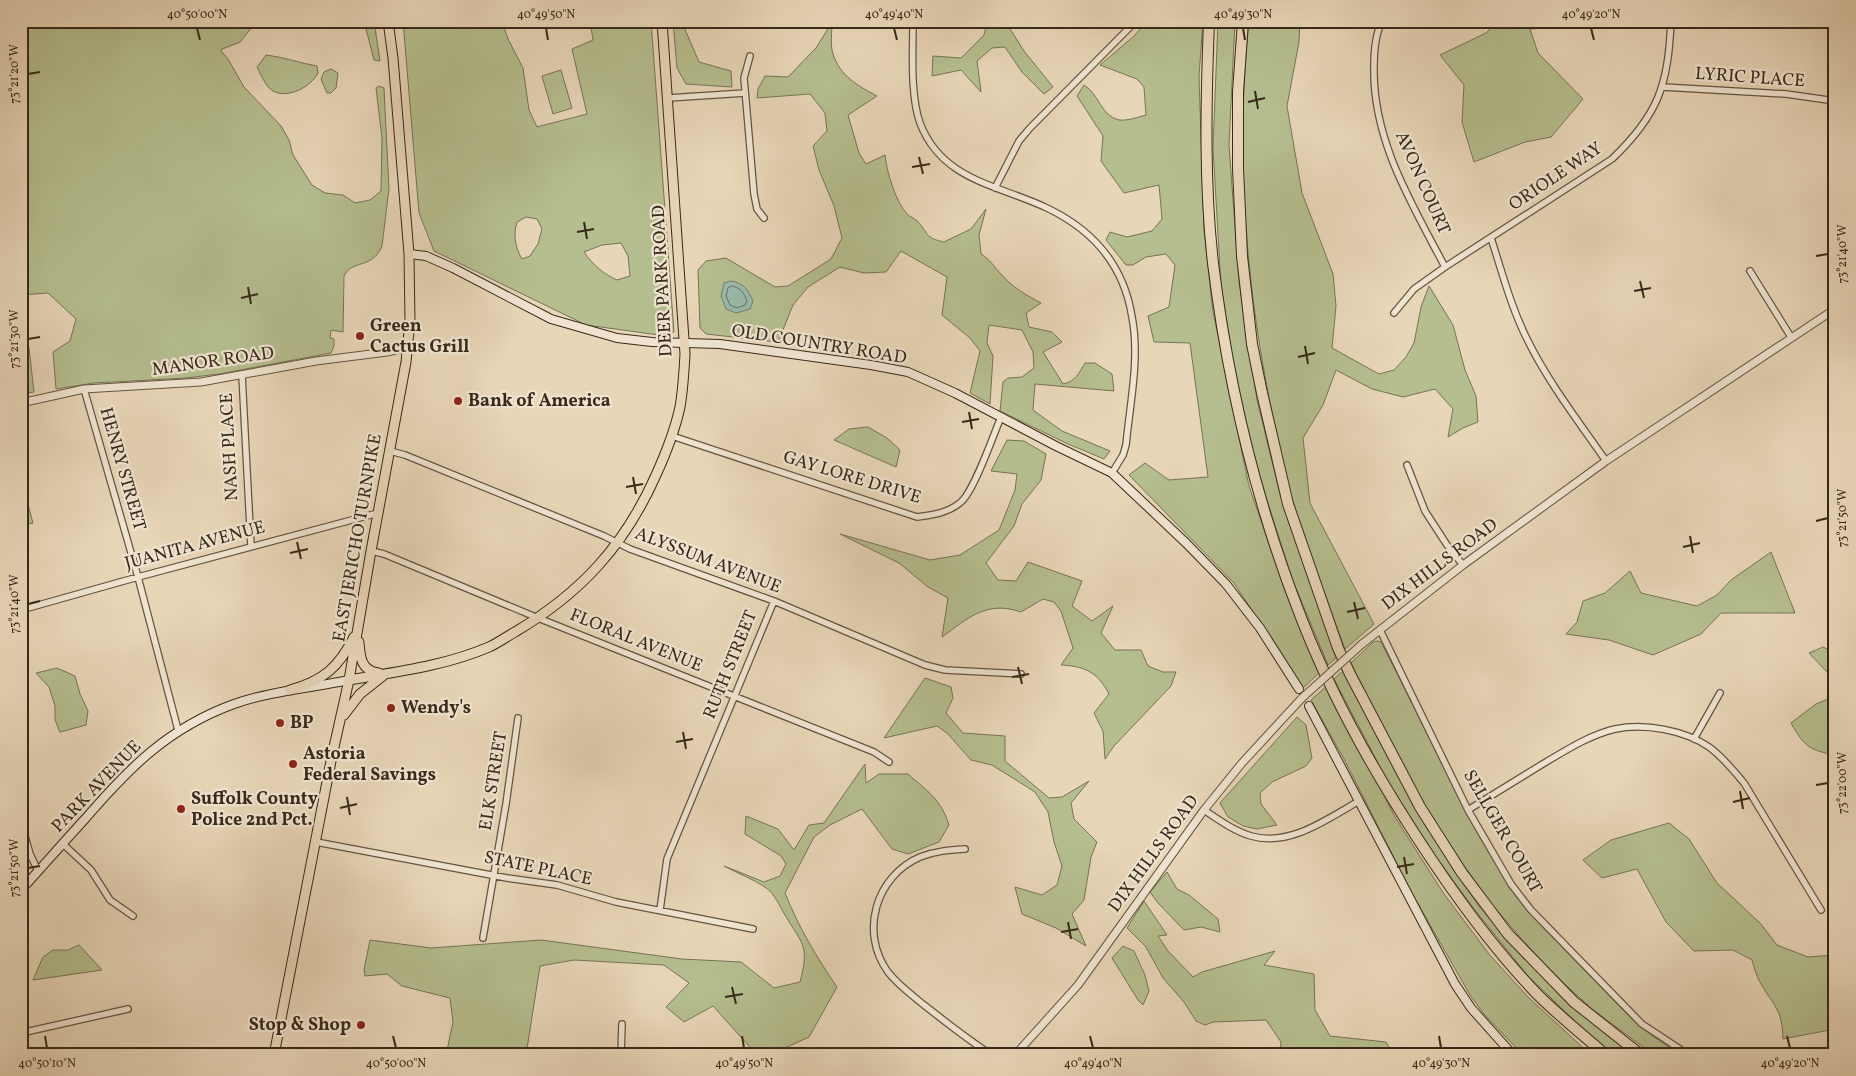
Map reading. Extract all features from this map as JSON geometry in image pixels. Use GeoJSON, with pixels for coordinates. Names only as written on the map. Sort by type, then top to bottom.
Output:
{"type":"FeatureCollection","features":[{"type":"Feature","properties":{"kind":"highway"},"geometry":{"type":"LineString","coordinates":[[1209,21],[1206,99],[1209,202],[1213,261],[1221,319],[1231,381],[1246,447],[1275,545],[1302,622],[1361,745],[1392,800],[1449,886],[1516,971],[1564,1020],[1606,1055]]}},
{"type":"Feature","properties":{"kind":"highway"},"geometry":{"type":"LineString","coordinates":[[1243,21],[1238,92],[1238,168],[1242,256],[1252,344],[1288,504],[1338,648],[1420,807],[1462,873],[1508,934],[1574,1002],[1641,1055]]}},
{"type":"Feature","properties":{"kind":"main road","name":"EAST JERICHO TURNPIKE"},"geometry":{"type":"LineString","coordinates":[[274,1055],[349,680],[408,347],[409,254],[394,58],[388,21]]}},
{"type":"Feature","properties":{"kind":"main road","name":"DEER PARK ROAD"},"geometry":{"type":"LineString","coordinates":[[349,680],[464,656],[490,647],[538,618],[585,580],[619,543],[646,498],[672,436],[680,407],[686,343],[662,21]]}},
{"type":"Feature","properties":{"kind":"main road","name":"OLD COUNTRY ROAD"},"geometry":{"type":"LineString","coordinates":[[409,254],[426,256],[453,268],[551,319],[617,338],[635,341],[720,344],[871,365],[908,372],[955,393],[1112,473],[1186,542],[1226,584],[1260,628],[1299,690]]}},
{"type":"Feature","properties":{"kind":"main road"},"geometry":{"type":"LineString","coordinates":[[358,628],[363,665],[375,672],[387,673]]}},
{"type":"Feature","properties":{"kind":"main road"},"geometry":{"type":"LineString","coordinates":[[290,690],[317,681],[330,671],[347,650],[358,628]]}},
{"type":"Feature","properties":{"kind":"main road"},"geometry":{"type":"LineString","coordinates":[[340,719],[360,694],[387,673]]}},
{"type":"Feature","properties":{"kind":"main road","name":"PARK AVENUE"},"geometry":{"type":"LineString","coordinates":[[21,890],[126,772],[157,745],[178,730],[232,705],[252,698],[349,680]]}},
{"type":"Feature","properties":{"kind":"main road"},"geometry":{"type":"LineString","coordinates":[[1308,706],[1455,984],[1471,1008],[1514,1055]]}},
{"type":"Feature","properties":{"kind":"street"},"geometry":{"type":"LineString","coordinates":[[913,21],[915,105],[920,124],[929,141],[942,158],[956,170],[995,188],[1046,207],[1067,218],[1104,251],[1124,284],[1133,319],[1135,355],[1126,445],[1123,455],[1112,473]]}},
{"type":"Feature","properties":{"kind":"street"},"geometry":{"type":"LineString","coordinates":[[995,188],[1019,141],[1136,21]]}},
{"type":"Feature","properties":{"kind":"street","name":"AVON COURT"},"geometry":{"type":"LineString","coordinates":[[1382,21],[1374,52],[1376,103],[1381,128],[1409,200],[1445,267]]}},
{"type":"Feature","properties":{"kind":"street","name":"ORIOLE WAY"},"geometry":{"type":"LineString","coordinates":[[1394,313],[1414,289],[1612,159],[1632,140],[1647,121],[1663,87],[1669,54],[1671,21]]}},
{"type":"Feature","properties":{"kind":"street"},"geometry":{"type":"LineString","coordinates":[[750,56],[744,78],[745,93],[754,194],[757,209],[764,218]]}},
{"type":"Feature","properties":{"kind":"street","name":"LYRIC PLACE"},"geometry":{"type":"LineString","coordinates":[[1663,87],[1786,94],[1835,101]]}},
{"type":"Feature","properties":{"kind":"street"},"geometry":{"type":"LineString","coordinates":[[668,98],[745,93]]}},
{"type":"Feature","properties":{"kind":"street"},"geometry":{"type":"LineString","coordinates":[[1492,238],[1510,297],[1539,362],[1606,461]]}},
{"type":"Feature","properties":{"kind":"street"},"geometry":{"type":"LineString","coordinates":[[1750,271],[1791,337]]}},
{"type":"Feature","properties":{"kind":"street","name":"DIX HILLS ROAD"},"geometry":{"type":"LineString","coordinates":[[1015,1055],[1078,985],[1204,810],[1242,763],[1302,698],[1362,644],[1463,565],[1606,461],[1835,309]]}},
{"type":"Feature","properties":{"kind":"street","name":"MANOR ROAD"},"geometry":{"type":"LineString","coordinates":[[21,403],[84,389],[161,385],[242,375],[408,347]]}},
{"type":"Feature","properties":{"kind":"street","name":"NASH PLACE"},"geometry":{"type":"LineString","coordinates":[[242,375],[251,547]]}},
{"type":"Feature","properties":{"kind":"street","name":"HENRY STREET"},"geometry":{"type":"LineString","coordinates":[[84,389],[138,576],[178,730]]}},
{"type":"Feature","properties":{"kind":"street","name":"GAY LORE DRIVE"},"geometry":{"type":"LineString","coordinates":[[672,436],[917,517],[935,515],[950,510],[962,501],[971,487],[1001,417]]}},
{"type":"Feature","properties":{"kind":"street","name":"ALYSSUM AVENUE"},"geometry":{"type":"LineString","coordinates":[[390,451],[428,464],[639,552],[774,601],[925,665],[944,670],[1021,674]]}},
{"type":"Feature","properties":{"kind":"street"},"geometry":{"type":"LineString","coordinates":[[1407,465],[1425,511],[1463,565]]}},
{"type":"Feature","properties":{"kind":"street","name":"JUANITA AVENUE"},"geometry":{"type":"LineString","coordinates":[[21,610],[138,576],[378,513]]}},
{"type":"Feature","properties":{"kind":"street","name":"FLORAL AVENUE"},"geometry":{"type":"LineString","coordinates":[[371,551],[384,554],[538,618],[874,752],[889,762]]}},
{"type":"Feature","properties":{"kind":"street","name":"RUTH STREET"},"geometry":{"type":"LineString","coordinates":[[660,910],[667,859],[774,601]]}},
{"type":"Feature","properties":{"kind":"street","name":"SELLGER COURT"},"geometry":{"type":"LineString","coordinates":[[1380,630],[1468,810],[1511,884],[1531,910],[1642,1024],[1689,1055]]}},
{"type":"Feature","properties":{"kind":"street"},"geometry":{"type":"LineString","coordinates":[[1694,738],[1720,693]]}},
{"type":"Feature","properties":{"kind":"street","name":"ELK STREET"},"geometry":{"type":"LineString","coordinates":[[482,938],[518,718]]}},
{"type":"Feature","properties":{"kind":"street"},"geometry":{"type":"LineString","coordinates":[[1468,810],[1592,736],[1614,729],[1637,727],[1663,729],[1694,738],[1710,748],[1729,764],[1744,783],[1821,910]]}},
{"type":"Feature","properties":{"kind":"street"},"geometry":{"type":"LineString","coordinates":[[1204,810],[1237,831],[1265,839],[1279,838],[1305,830],[1359,801]]}},
{"type":"Feature","properties":{"kind":"street"},"geometry":{"type":"LineString","coordinates":[[21,822],[30,854],[38,871]]}},
{"type":"Feature","properties":{"kind":"street","name":"STATE PLACE"},"geometry":{"type":"LineString","coordinates":[[316,842],[557,885],[616,902],[753,929]]}},
{"type":"Feature","properties":{"kind":"street"},"geometry":{"type":"LineString","coordinates":[[63,844],[91,870],[110,900],[133,916]]}},
{"type":"Feature","properties":{"kind":"street"},"geometry":{"type":"LineString","coordinates":[[965,849],[929,854],[899,870],[881,893],[876,906],[873,923],[874,938],[879,956],[887,971],[899,985],[973,1043],[992,1055]]}},
{"type":"Feature","properties":{"kind":"street"},"geometry":{"type":"LineString","coordinates":[[21,1033],[128,1009]]}},
{"type":"Feature","properties":{"kind":"street"},"geometry":{"type":"LineString","coordinates":[[621,1055],[622,1024]]}},
{"type":"Feature","properties":{"kind":"green space"},"geometry":{"type":"Polygon","coordinates":[[[21,21],[257,21],[240,42],[221,51],[228,59],[244,87],[281,126],[289,140],[293,155],[312,185],[325,193],[343,195],[355,203],[370,200],[381,191],[382,138],[376,88],[379,86],[384,88],[389,189],[382,246],[378,253],[368,262],[352,268],[344,276],[343,332],[331,330],[330,338],[334,339],[334,346],[331,353],[219,374],[186,378],[94,383],[56,389],[53,352],[70,341],[76,319],[48,293],[21,295],[21,21]]]}},
{"type":"Feature","properties":{"kind":"green space"},"geometry":{"type":"Polygon","coordinates":[[[364,21],[374,21],[380,61],[374,60],[364,21]]]}},
{"type":"Feature","properties":{"kind":"green space"},"geometry":{"type":"Polygon","coordinates":[[[403,21],[502,21],[508,39],[523,68],[529,110],[537,127],[587,114],[572,49],[593,40],[590,21],[651,21],[674,332],[659,335],[586,325],[434,251],[419,213],[403,21]],[[526,217],[517,222],[515,232],[516,245],[522,259],[530,256],[538,244],[542,229],[537,219],[526,217]],[[621,243],[602,245],[584,252],[598,268],[617,280],[630,276],[628,256],[621,243]]]}},
{"type":"Feature","properties":{"kind":"green space"},"geometry":{"type":"Polygon","coordinates":[[[673,21],[688,21],[684,27],[699,62],[731,71],[732,87],[686,84],[677,68],[673,21]]]}},
{"type":"Feature","properties":{"kind":"green space"},"geometry":{"type":"Polygon","coordinates":[[[987,21],[1005,21],[1024,51],[1053,87],[1044,94],[1022,72],[1005,47],[992,48],[977,61],[981,92],[961,70],[932,76],[933,56],[961,58],[984,35],[987,21]]]}},
{"type":"Feature","properties":{"kind":"green space"},"geometry":{"type":"Polygon","coordinates":[[[1147,21],[1203,21],[1199,76],[1204,230],[1213,312],[1249,486],[1284,588],[1320,672],[1303,688],[1234,583],[1129,475],[1145,463],[1169,480],[1208,477],[1190,343],[1154,342],[1148,316],[1169,307],[1175,265],[1166,254],[1146,257],[1133,265],[1126,265],[1106,240],[1110,232],[1127,237],[1152,231],[1162,219],[1159,185],[1124,193],[1101,161],[1103,136],[1077,96],[1084,85],[1113,118],[1126,120],[1146,115],[1144,87],[1137,79],[1100,65],[1134,36],[1147,21]]]}},
{"type":"Feature","properties":{"kind":"green space"},"geometry":{"type":"Polygon","coordinates":[[[1218,21],[1235,21],[1229,145],[1239,282],[1257,400],[1280,494],[1336,658],[1328,665],[1293,581],[1240,407],[1221,286],[1213,148],[1218,21]]]}},
{"type":"Feature","properties":{"kind":"green space"},"geometry":{"type":"Polygon","coordinates":[[[1249,21],[1300,21],[1299,42],[1287,106],[1302,193],[1333,274],[1336,306],[1332,348],[1379,374],[1394,370],[1406,357],[1414,343],[1421,307],[1429,286],[1453,325],[1465,370],[1476,396],[1478,422],[1448,437],[1453,409],[1435,389],[1403,397],[1372,389],[1336,370],[1323,405],[1303,438],[1310,503],[1374,624],[1345,649],[1309,552],[1290,492],[1265,376],[1257,326],[1250,275],[1243,174],[1245,72],[1249,21]]]}},
{"type":"Feature","properties":{"kind":"green space"},"geometry":{"type":"Polygon","coordinates":[[[1498,21],[1586,21],[1587,26],[1530,29],[1538,53],[1583,99],[1551,137],[1525,142],[1474,162],[1462,122],[1464,85],[1440,55],[1486,33],[1498,21]]]}},
{"type":"Feature","properties":{"kind":"green space"},"geometry":{"type":"Polygon","coordinates":[[[832,22],[831,43],[836,62],[851,80],[877,96],[848,115],[859,153],[866,164],[885,155],[892,186],[903,208],[933,239],[944,242],[971,229],[986,209],[979,235],[981,254],[1005,279],[1041,303],[1026,313],[1029,327],[1052,332],[1062,342],[1043,352],[1063,384],[1074,379],[1085,363],[1095,363],[1112,374],[1114,391],[1035,384],[1033,410],[1062,431],[1110,451],[1104,459],[1000,411],[1003,382],[1008,378],[1022,377],[1034,368],[1033,352],[1022,330],[989,325],[987,343],[993,356],[990,404],[970,393],[980,351],[970,338],[942,315],[947,277],[901,251],[886,272],[864,273],[840,267],[808,287],[793,305],[778,342],[706,334],[700,328],[698,270],[706,261],[726,258],[775,287],[788,286],[831,259],[842,238],[834,206],[819,170],[813,146],[827,131],[825,113],[810,94],[757,98],[758,89],[765,76],[788,77],[816,48],[832,22]]]}},
{"type":"Feature","properties":{"kind":"green space"},"geometry":{"type":"Polygon","coordinates":[[[266,55],[317,66],[318,73],[305,87],[292,93],[285,94],[273,91],[268,87],[257,67],[266,55]]]}},
{"type":"Feature","properties":{"kind":"green space"},"geometry":{"type":"Polygon","coordinates":[[[331,69],[338,73],[336,88],[331,93],[327,93],[321,79],[324,72],[331,69]]]}},
{"type":"Feature","properties":{"kind":"green space"},"geometry":{"type":"Polygon","coordinates":[[[561,70],[572,108],[553,114],[542,76],[561,70]]]}},
{"type":"Feature","properties":{"kind":"green space"},"geometry":{"type":"Polygon","coordinates":[[[21,338],[29,348],[34,392],[21,394],[21,338]]]}},
{"type":"Feature","properties":{"kind":"green space"},"geometry":{"type":"Polygon","coordinates":[[[868,427],[887,438],[900,450],[896,467],[834,440],[849,429],[868,427]]]}},
{"type":"Feature","properties":{"kind":"green space"},"geometry":{"type":"Polygon","coordinates":[[[1007,440],[1024,441],[1046,454],[1041,480],[1022,504],[1014,526],[986,563],[998,580],[1016,581],[1028,562],[1082,581],[1072,606],[1092,621],[1113,606],[1101,633],[1115,650],[1141,650],[1148,666],[1163,672],[1176,672],[1171,686],[1114,746],[1105,759],[1103,731],[1094,713],[1109,694],[1105,686],[1095,675],[1077,667],[1061,665],[1073,648],[1061,611],[1054,602],[1043,599],[1021,612],[998,608],[988,610],[969,618],[942,637],[948,598],[928,587],[899,563],[840,534],[930,560],[960,555],[999,530],[1015,490],[1017,474],[991,471],[1007,440]]]}},
{"type":"Feature","properties":{"kind":"green space"},"geometry":{"type":"Polygon","coordinates":[[[21,479],[33,523],[21,526],[21,479]]]}},
{"type":"Feature","properties":{"kind":"green space"},"geometry":{"type":"Polygon","coordinates":[[[1771,552],[1795,613],[1721,613],[1701,634],[1653,655],[1609,640],[1566,634],[1577,622],[1583,601],[1605,593],[1630,571],[1641,593],[1697,606],[1717,595],[1731,580],[1771,552]]]}},
{"type":"Feature","properties":{"kind":"green space"},"geometry":{"type":"Polygon","coordinates":[[[1373,642],[1381,642],[1455,789],[1513,892],[1532,916],[1627,1014],[1651,1035],[1681,1055],[1654,1055],[1592,1009],[1547,968],[1494,907],[1439,831],[1401,764],[1351,663],[1373,642]]]}},
{"type":"Feature","properties":{"kind":"green space"},"geometry":{"type":"Polygon","coordinates":[[[1823,647],[1835,653],[1835,696],[1828,673],[1809,653],[1823,647]]]}},
{"type":"Feature","properties":{"kind":"green space"},"geometry":{"type":"Polygon","coordinates":[[[57,668],[75,676],[80,694],[88,711],[86,725],[60,732],[55,720],[55,706],[49,687],[36,673],[57,668]]]}},
{"type":"Feature","properties":{"kind":"green space"},"geometry":{"type":"Polygon","coordinates":[[[1344,670],[1374,731],[1407,791],[1453,868],[1479,906],[1514,947],[1552,986],[1592,1022],[1634,1055],[1614,1055],[1598,1043],[1528,976],[1474,909],[1434,854],[1388,782],[1334,679],[1344,670]]]}},
{"type":"Feature","properties":{"kind":"green space"},"geometry":{"type":"Polygon","coordinates":[[[925,678],[951,687],[953,698],[946,713],[963,733],[1005,736],[1005,761],[1049,798],[1062,797],[1089,781],[1071,803],[1074,819],[1097,842],[1091,857],[1084,900],[1072,914],[1086,946],[1056,928],[1022,914],[1015,887],[1042,895],[1057,885],[1062,866],[1054,842],[1048,812],[1035,792],[992,765],[971,760],[947,733],[937,726],[884,738],[925,678]]]}},
{"type":"Feature","properties":{"kind":"green space"},"geometry":{"type":"Polygon","coordinates":[[[1328,685],[1395,817],[1444,894],[1489,954],[1528,997],[1591,1055],[1523,1055],[1484,1014],[1470,995],[1413,895],[1344,759],[1311,700],[1328,685]]]}},
{"type":"Feature","properties":{"kind":"green space"},"geometry":{"type":"Polygon","coordinates":[[[1835,696],[1835,755],[1808,746],[1791,723],[1816,704],[1835,696]]]}},
{"type":"Feature","properties":{"kind":"green space"},"geometry":{"type":"Polygon","coordinates":[[[1297,717],[1306,725],[1312,758],[1306,766],[1272,782],[1260,793],[1261,804],[1277,825],[1257,829],[1243,826],[1228,817],[1220,803],[1297,717]]]}},
{"type":"Feature","properties":{"kind":"green space"},"geometry":{"type":"Polygon","coordinates":[[[865,764],[866,783],[879,774],[908,774],[938,802],[949,825],[939,842],[908,854],[892,849],[862,809],[830,825],[814,837],[785,893],[808,942],[837,987],[809,1037],[785,1048],[785,1055],[757,1055],[713,1006],[684,1022],[666,1007],[689,983],[664,965],[574,960],[540,966],[526,1055],[446,1055],[453,1022],[450,998],[402,986],[387,974],[365,976],[364,970],[370,940],[431,948],[541,940],[682,959],[741,962],[774,988],[800,982],[804,960],[803,946],[772,893],[755,881],[724,866],[764,882],[780,876],[786,864],[781,856],[745,834],[746,816],[778,829],[794,850],[809,825],[824,823],[865,764]]]}},
{"type":"Feature","properties":{"kind":"green space"},"geometry":{"type":"Polygon","coordinates":[[[1669,823],[1689,839],[1717,883],[1760,923],[1777,945],[1808,957],[1835,955],[1835,1029],[1783,1039],[1779,1014],[1755,971],[1752,960],[1733,950],[1694,951],[1666,922],[1637,869],[1602,878],[1583,860],[1611,840],[1669,823]]]}},
{"type":"Feature","properties":{"kind":"green space"},"geometry":{"type":"Polygon","coordinates":[[[1167,872],[1177,889],[1189,895],[1218,919],[1220,932],[1201,927],[1184,930],[1158,903],[1150,892],[1167,872]]]}},
{"type":"Feature","properties":{"kind":"green space"},"geometry":{"type":"Polygon","coordinates":[[[1144,901],[1167,935],[1158,936],[1168,951],[1193,977],[1202,972],[1275,951],[1264,965],[1314,974],[1315,1010],[1330,1036],[1386,1042],[1394,1055],[1280,1055],[1281,1042],[1266,1020],[1213,1022],[1205,1025],[1196,1021],[1184,1002],[1163,978],[1146,947],[1127,928],[1144,901]]]}},
{"type":"Feature","properties":{"kind":"green space"},"geometry":{"type":"Polygon","coordinates":[[[79,945],[102,970],[33,980],[43,957],[53,950],[68,950],[79,945]]]}},
{"type":"Feature","properties":{"kind":"green space"},"geometry":{"type":"Polygon","coordinates":[[[1123,946],[1134,951],[1145,975],[1149,991],[1143,1005],[1112,958],[1123,946]]]}},
{"type":"Feature","properties":{"kind":"water"},"geometry":{"type":"Polygon","coordinates":[[[731,281],[739,283],[747,290],[753,301],[750,309],[736,313],[726,309],[721,296],[724,283],[731,281]]]}},
{"type":"Feature","properties":{"kind":"place","name":"Green Cactus Grill"},"geometry":{"type":"Point","coordinates":[360,336]}},
{"type":"Feature","properties":{"kind":"place","name":"Bank of America"},"geometry":{"type":"Point","coordinates":[458,401]}},
{"type":"Feature","properties":{"kind":"place","name":"Wendy's"},"geometry":{"type":"Point","coordinates":[391,708]}},
{"type":"Feature","properties":{"kind":"place","name":"BP"},"geometry":{"type":"Point","coordinates":[280,723]}},
{"type":"Feature","properties":{"kind":"place","name":"Astoria Federal Savings"},"geometry":{"type":"Point","coordinates":[293,764]}},
{"type":"Feature","properties":{"kind":"place","name":"Suffolk County Police 2nd Pct."},"geometry":{"type":"Point","coordinates":[181,809]}},
{"type":"Feature","properties":{"kind":"place","name":"Stop & Shop"},"geometry":{"type":"Point","coordinates":[361,1025]}}]}
